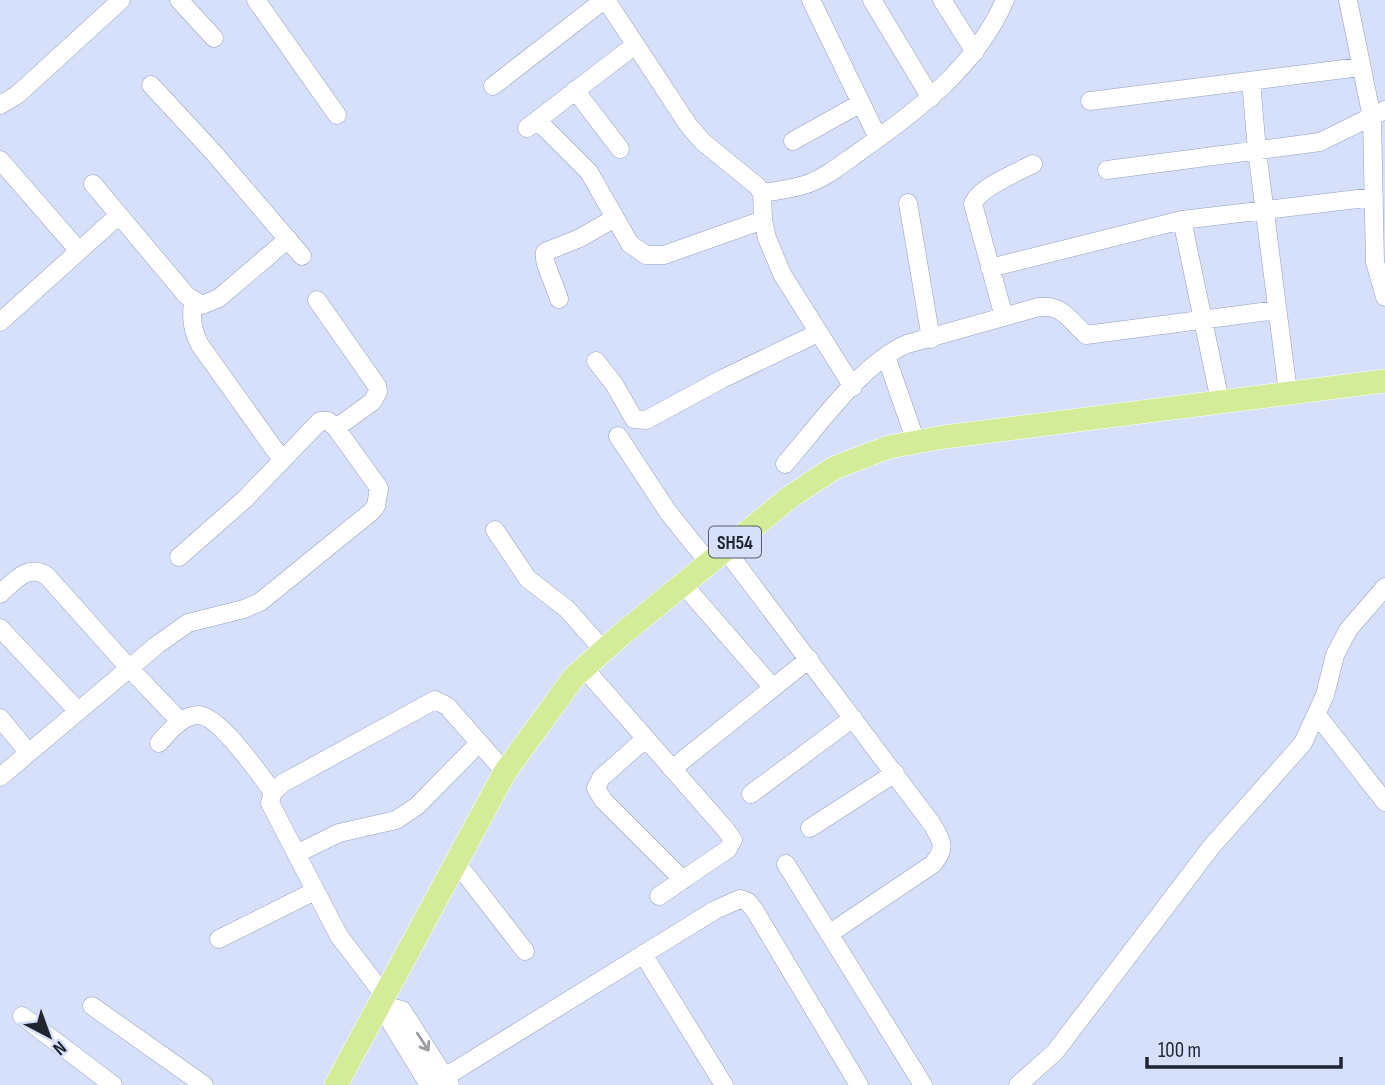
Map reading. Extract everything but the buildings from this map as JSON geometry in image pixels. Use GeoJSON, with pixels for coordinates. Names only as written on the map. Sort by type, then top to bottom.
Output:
{"type":"FeatureCollection","features":[{"type":"Feature","properties":{"kind":"main road","name":"SH54"},"geometry":{"type":"LineString","coordinates":[[336,1085],[387,1001],[456,862],[505,772],[574,677],[790,497],[834,468],[890,447],[1385,381]]}},
{"type":"Feature","properties":{"kind":"street"},"geometry":{"type":"LineString","coordinates":[[5,102],[121,0]]}},
{"type":"Feature","properties":{"kind":"street"},"geometry":{"type":"LineString","coordinates":[[178,0],[214,38]]}},
{"type":"Feature","properties":{"kind":"street"},"geometry":{"type":"LineString","coordinates":[[493,86],[605,0],[689,127],[762,193],[767,238],[782,274],[853,387]]}},
{"type":"Feature","properties":{"kind":"street"},"geometry":{"type":"LineString","coordinates":[[811,0],[878,138]]}},
{"type":"Feature","properties":{"kind":"street"},"geometry":{"type":"LineString","coordinates":[[872,0],[931,97]]}},
{"type":"Feature","properties":{"kind":"street"},"geometry":{"type":"LineString","coordinates":[[762,193],[805,185],[825,175],[931,97],[975,52],[997,19],[1005,0]]}},
{"type":"Feature","properties":{"kind":"street"},"geometry":{"type":"LineString","coordinates":[[1348,0],[1360,67],[1378,114],[1374,197],[1375,262],[1385,297]]}},
{"type":"Feature","properties":{"kind":"street"},"geometry":{"type":"LineString","coordinates":[[946,1],[975,52]]}},
{"type":"Feature","properties":{"kind":"street"},"geometry":{"type":"LineString","coordinates":[[264,3],[337,115]]}},
{"type":"Feature","properties":{"kind":"street"},"geometry":{"type":"LineString","coordinates":[[635,45],[532,124],[589,173],[630,244],[639,252],[654,256],[664,255],[763,220]]}},
{"type":"Feature","properties":{"kind":"street"},"geometry":{"type":"LineString","coordinates":[[1090,101],[1360,67]]}},
{"type":"Feature","properties":{"kind":"street"},"geometry":{"type":"LineString","coordinates":[[1251,81],[1287,392]]}},
{"type":"Feature","properties":{"kind":"street"},"geometry":{"type":"LineString","coordinates":[[152,85],[302,256]]}},
{"type":"Feature","properties":{"kind":"street"},"geometry":{"type":"LineString","coordinates":[[575,90],[620,149]]}},
{"type":"Feature","properties":{"kind":"street"},"geometry":{"type":"LineString","coordinates":[[793,141],[861,103]]}},
{"type":"Feature","properties":{"kind":"street"},"geometry":{"type":"LineString","coordinates":[[1107,170],[1320,142],[1378,114]]}},
{"type":"Feature","properties":{"kind":"street"},"geometry":{"type":"LineString","coordinates":[[0,160],[79,251]]}},
{"type":"Feature","properties":{"kind":"street"},"geometry":{"type":"LineString","coordinates":[[1004,317],[973,204],[975,197],[1033,164]]}},
{"type":"Feature","properties":{"kind":"street"},"geometry":{"type":"LineString","coordinates":[[93,184],[193,301],[202,305],[219,298],[288,239]]}},
{"type":"Feature","properties":{"kind":"street"},"geometry":{"type":"LineString","coordinates":[[990,268],[1182,220],[1374,197]]}},
{"type":"Feature","properties":{"kind":"street"},"geometry":{"type":"LineString","coordinates":[[908,203],[931,339]]}},
{"type":"Feature","properties":{"kind":"street"},"geometry":{"type":"LineString","coordinates":[[0,322],[118,216]]}},
{"type":"Feature","properties":{"kind":"street"},"geometry":{"type":"LineString","coordinates":[[559,299],[544,260],[545,251],[580,238],[615,218]]}},
{"type":"Feature","properties":{"kind":"street"},"geometry":{"type":"LineString","coordinates":[[1182,220],[1220,401]]}},
{"type":"Feature","properties":{"kind":"street"},"geometry":{"type":"LineString","coordinates":[[317,300],[378,391],[372,402],[336,428]]}},
{"type":"Feature","properties":{"kind":"street"},"geometry":{"type":"LineString","coordinates":[[193,301],[193,333],[282,460]]}},
{"type":"Feature","properties":{"kind":"street"},"geometry":{"type":"LineString","coordinates":[[785,464],[870,368],[907,344],[1040,307],[1053,306],[1060,309],[1086,335],[1277,310]]}},
{"type":"Feature","properties":{"kind":"street"},"geometry":{"type":"LineString","coordinates":[[596,361],[614,384],[635,419],[646,421],[722,379],[818,333]]}},
{"type":"Feature","properties":{"kind":"street"},"geometry":{"type":"LineString","coordinates":[[886,356],[916,442]]}},
{"type":"Feature","properties":{"kind":"street"},"geometry":{"type":"LineString","coordinates":[[0,777],[128,668],[188,623],[244,610],[260,602],[371,512],[376,506],[379,488],[336,428],[328,421],[320,421],[245,499],[179,557]]}},
{"type":"Feature","properties":{"kind":"street"},"geometry":{"type":"LineString","coordinates":[[618,436],[668,512],[717,556],[809,659],[942,841],[941,853],[933,864],[829,934]]}},
{"type":"Feature","properties":{"kind":"street"},"geometry":{"type":"LineString","coordinates":[[495,530],[528,579],[567,609],[604,651]]}},
{"type":"Feature","properties":{"kind":"street"},"geometry":{"type":"LineString","coordinates":[[0,594],[31,571],[41,572],[180,721]]}},
{"type":"Feature","properties":{"kind":"street"},"geometry":{"type":"LineString","coordinates":[[683,584],[773,688]]}},
{"type":"Feature","properties":{"kind":"street"},"geometry":{"type":"LineString","coordinates":[[1018,1085],[1055,1052],[1212,846],[1303,743],[1317,715],[1335,655],[1348,630],[1385,587]]}},
{"type":"Feature","properties":{"kind":"street"},"geometry":{"type":"LineString","coordinates":[[0,628],[77,710]]}},
{"type":"Feature","properties":{"kind":"street"},"geometry":{"type":"LineString","coordinates":[[672,769],[809,659]]}},
{"type":"Feature","properties":{"kind":"street"},"geometry":{"type":"LineString","coordinates":[[584,668],[733,840],[728,849],[659,896]]}},
{"type":"Feature","properties":{"kind":"street"},"geometry":{"type":"LineString","coordinates":[[505,772],[447,706],[435,700],[283,783],[272,792],[270,803],[339,936],[387,1001],[402,1010],[439,1083],[643,954],[733,901],[740,900],[748,902],[755,911],[859,1085]]}},
{"type":"Feature","properties":{"kind":"street"},"geometry":{"type":"LineString","coordinates":[[159,743],[180,721],[195,715],[210,719],[250,762],[272,792]]}},
{"type":"Feature","properties":{"kind":"street"},"geometry":{"type":"LineString","coordinates":[[1317,715],[1385,802]]}},
{"type":"Feature","properties":{"kind":"street"},"geometry":{"type":"LineString","coordinates":[[0,718],[28,752]]}},
{"type":"Feature","properties":{"kind":"street"},"geometry":{"type":"LineString","coordinates":[[751,794],[853,718]]}},
{"type":"Feature","properties":{"kind":"street"},"geometry":{"type":"LineString","coordinates":[[645,739],[601,778],[596,788],[603,800],[683,880]]}},
{"type":"Feature","properties":{"kind":"street"},"geometry":{"type":"LineString","coordinates":[[296,854],[339,833],[396,820],[418,806],[479,743]]}},
{"type":"Feature","properties":{"kind":"street"},"geometry":{"type":"LineString","coordinates":[[810,828],[895,774]]}},
{"type":"Feature","properties":{"kind":"street"},"geometry":{"type":"LineString","coordinates":[[456,862],[525,951]]}},
{"type":"Feature","properties":{"kind":"street"},"geometry":{"type":"LineString","coordinates":[[786,864],[923,1085]]}},
{"type":"Feature","properties":{"kind":"street"},"geometry":{"type":"LineString","coordinates":[[219,939],[315,891]]}},
{"type":"Feature","properties":{"kind":"street"},"geometry":{"type":"LineString","coordinates":[[643,954],[724,1085]]}},
{"type":"Feature","properties":{"kind":"street"},"geometry":{"type":"LineString","coordinates":[[92,1006],[204,1085]]}},
{"type":"Feature","properties":{"kind":"street"},"geometry":{"type":"LineString","coordinates":[[22,1016],[113,1085]]}}]}
